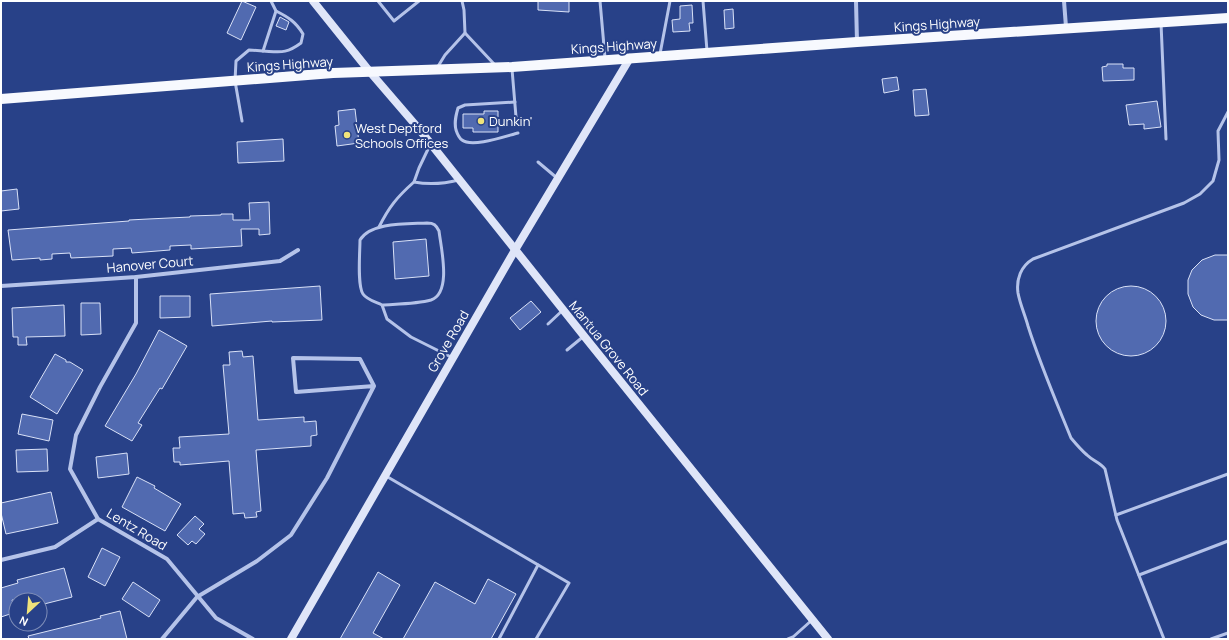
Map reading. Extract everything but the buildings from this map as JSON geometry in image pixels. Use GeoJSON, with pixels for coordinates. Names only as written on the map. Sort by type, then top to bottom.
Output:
{"type":"FeatureCollection","features":[{"type":"Feature","properties":{"kind":"main road","name":"Mantua Grove Road"},"geometry":{"type":"LineString","coordinates":[[313,1],[370,72],[419,129],[828,639]]}},
{"type":"Feature","properties":{"kind":"main road","name":"Kings Highway"},"geometry":{"type":"LineString","coordinates":[[1,100],[333,74],[436,69],[497,68],[857,42],[1228,18]]}},
{"type":"Feature","properties":{"kind":"main road","name":"Grove Road"},"geometry":{"type":"LineString","coordinates":[[291,639],[384,475],[515,250],[630,58]]}},
{"type":"Feature","properties":{"kind":"street"},"geometry":{"type":"LineString","coordinates":[[856,1],[857,42]]}},
{"type":"Feature","properties":{"kind":"street"},"geometry":{"type":"LineString","coordinates":[[1064,1],[1066,28]]}},
{"type":"Feature","properties":{"kind":"street","name":"Hanover Court"},"geometry":{"type":"LineString","coordinates":[[1,286],[136,277],[280,261],[298,250]]}},
{"type":"Feature","properties":{"kind":"street","name":"Lentz Road"},"geometry":{"type":"LineString","coordinates":[[136,277],[136,323],[100,387],[76,435],[70,469],[98,519],[167,559],[216,618],[252,639]]}},
{"type":"Feature","properties":{"kind":"street"},"geometry":{"type":"LineString","coordinates":[[293,358],[360,359],[374,386],[296,392],[293,358]]}},
{"type":"Feature","properties":{"kind":"street"},"geometry":{"type":"LineString","coordinates":[[162,639],[197,597],[257,561],[291,535],[327,478],[374,386]]}},
{"type":"Feature","properties":{"kind":"street"},"geometry":{"type":"LineString","coordinates":[[1,560],[55,547],[98,519]]}},
{"type":"Feature","properties":{"kind":"lane"},"geometry":{"type":"LineString","coordinates":[[263,51],[276,11],[272,1]]}},
{"type":"Feature","properties":{"kind":"lane"},"geometry":{"type":"LineString","coordinates":[[378,1],[394,21],[419,1]]}},
{"type":"Feature","properties":{"kind":"lane"},"geometry":{"type":"LineString","coordinates":[[462,1],[465,33],[497,68]]}},
{"type":"Feature","properties":{"kind":"lane"},"geometry":{"type":"LineString","coordinates":[[600,1],[605,60]]}},
{"type":"Feature","properties":{"kind":"lane"},"geometry":{"type":"LineString","coordinates":[[660,56],[670,1]]}},
{"type":"Feature","properties":{"kind":"lane"},"geometry":{"type":"LineString","coordinates":[[703,1],[707,53]]}},
{"type":"Feature","properties":{"kind":"lane"},"geometry":{"type":"LineString","coordinates":[[242,121],[235,81],[236,61],[249,50],[276,52],[290,50],[301,43],[303,34],[298,25],[292,19],[276,11]]}},
{"type":"Feature","properties":{"kind":"lane"},"geometry":{"type":"LineString","coordinates":[[1161,22],[1166,105],[1166,139]]}},
{"type":"Feature","properties":{"kind":"lane"},"geometry":{"type":"LineString","coordinates":[[436,69],[445,54],[465,33]]}},
{"type":"Feature","properties":{"kind":"lane"},"geometry":{"type":"LineString","coordinates":[[512,67],[516,117]]}},
{"type":"Feature","properties":{"kind":"lane"},"geometry":{"type":"LineString","coordinates":[[515,102],[465,105],[458,108],[455,117],[455,126],[457,134],[462,140],[468,142],[489,141],[518,132]]}},
{"type":"Feature","properties":{"kind":"lane"},"geometry":{"type":"LineString","coordinates":[[1164,639],[1116,515],[1105,470],[1100,463],[1089,457],[1078,447],[1071,438],[1034,343],[1018,293],[1018,282],[1026,263],[1033,259],[1184,203],[1200,194],[1213,181],[1219,160],[1218,131],[1228,112]]}},
{"type":"Feature","properties":{"kind":"lane"},"geometry":{"type":"LineString","coordinates":[[402,132],[419,129]]}},
{"type":"Feature","properties":{"kind":"lane"},"geometry":{"type":"LineString","coordinates":[[379,227],[398,196],[414,182],[431,144]]}},
{"type":"Feature","properties":{"kind":"lane"},"geometry":{"type":"LineString","coordinates":[[538,162],[558,180]]}},
{"type":"Feature","properties":{"kind":"lane"},"geometry":{"type":"LineString","coordinates":[[414,182],[424,184],[440,184],[460,180]]}},
{"type":"Feature","properties":{"kind":"lane"},"geometry":{"type":"LineString","coordinates":[[427,223],[436,226],[439,231],[444,277],[439,294],[432,300],[382,305],[372,301],[363,294],[360,286],[360,240],[363,235],[370,230],[379,227],[427,223]]}},
{"type":"Feature","properties":{"kind":"lane"},"geometry":{"type":"LineString","coordinates":[[382,305],[387,319],[411,337],[453,358]]}},
{"type":"Feature","properties":{"kind":"lane"},"geometry":{"type":"LineString","coordinates":[[548,324],[563,310]]}},
{"type":"Feature","properties":{"kind":"lane"},"geometry":{"type":"LineString","coordinates":[[567,350],[584,336]]}},
{"type":"Feature","properties":{"kind":"lane"},"geometry":{"type":"LineString","coordinates":[[1116,515],[1228,474]]}},
{"type":"Feature","properties":{"kind":"lane"},"geometry":{"type":"LineString","coordinates":[[384,475],[569,583],[536,639]]}},
{"type":"Feature","properties":{"kind":"lane"},"geometry":{"type":"LineString","coordinates":[[1139,575],[1228,541]]}},
{"type":"Feature","properties":{"kind":"lane"},"geometry":{"type":"LineString","coordinates":[[499,639],[538,565]]}},
{"type":"Feature","properties":{"kind":"lane"},"geometry":{"type":"LineString","coordinates":[[789,639],[812,620]]}},
{"type":"Feature","properties":{"kind":"lane"},"geometry":{"type":"LineString","coordinates":[[1211,639],[1228,633]]}},
{"type":"Feature","properties":{"kind":"place","name":"Dunkin'"},"geometry":{"type":"Point","coordinates":[481,121]}},
{"type":"Feature","properties":{"kind":"place","name":"West Deptford Schools Offices"},"geometry":{"type":"Point","coordinates":[347,135]}}]}
